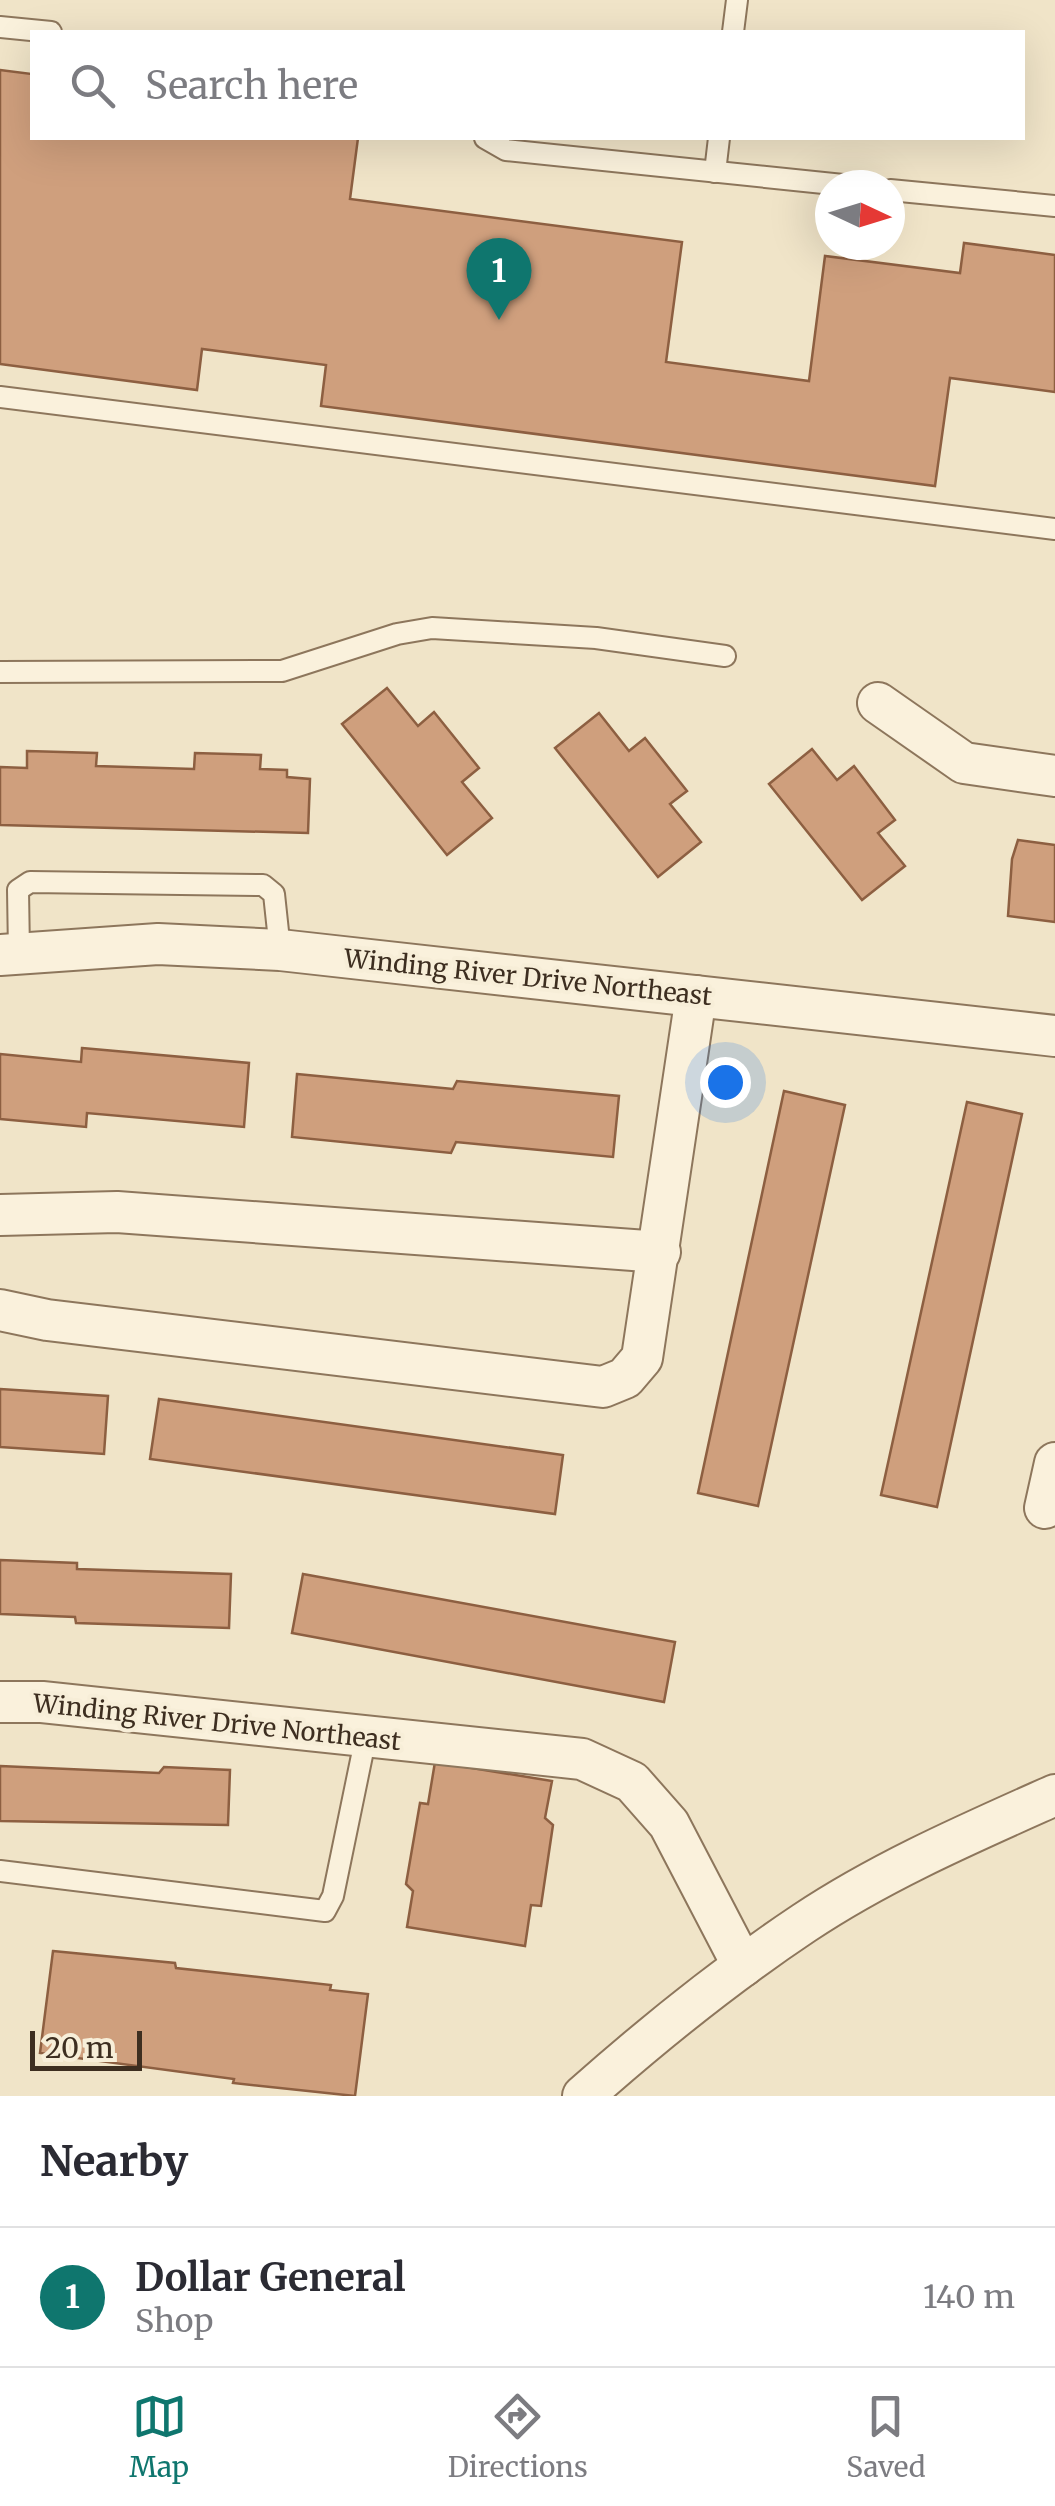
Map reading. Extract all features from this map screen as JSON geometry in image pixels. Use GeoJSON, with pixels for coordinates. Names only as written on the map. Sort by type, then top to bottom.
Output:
{"type":"FeatureCollection","features":[{"type":"Feature","properties":{"kind":"street"},"geometry":{"type":"LineString","coordinates":[[878,703],[964,763],[1055,776]]}},
{"type":"Feature","properties":{"kind":"street","name":"Winding River Drive Northeast"},"geometry":{"type":"LineString","coordinates":[[10,954],[158,944],[280,950],[1055,1036]]}},
{"type":"Feature","properties":{"kind":"street"},"geometry":{"type":"LineString","coordinates":[[0,1310],[47,1320],[603,1387],[625,1378],[642,1358],[696,996]]}},
{"type":"Feature","properties":{"kind":"street"},"geometry":{"type":"LineString","coordinates":[[0,1214],[117,1212],[660,1252]]}},
{"type":"Feature","properties":{"kind":"street"},"geometry":{"type":"LineString","coordinates":[[1055,1463],[1045,1508],[1055,1502]]}},
{"type":"Feature","properties":{"kind":"street","name":"Winding River Drive Northeast"},"geometry":{"type":"LineString","coordinates":[[0,1702],[42,1702],[582,1759],[632,1782],[668,1824],[743,1966]]}},
{"type":"Feature","properties":{"kind":"street"},"geometry":{"type":"LineString","coordinates":[[583,2096],[678,2012],[807,1921],[944,1844],[1055,1796]]}},
{"type":"Feature","properties":{"kind":"lane"},"geometry":{"type":"LineString","coordinates":[[732,30],[736,0]]}},
{"type":"Feature","properties":{"kind":"lane"},"geometry":{"type":"LineString","coordinates":[[0,27],[31,30]]}},
{"type":"Feature","properties":{"kind":"lane"},"geometry":{"type":"LineString","coordinates":[[488,140],[506,150],[815,182]]}},
{"type":"Feature","properties":{"kind":"lane"},"geometry":{"type":"LineString","coordinates":[[715,172],[720,140]]}},
{"type":"Feature","properties":{"kind":"lane"},"geometry":{"type":"LineString","coordinates":[[905,191],[1055,206]]}},
{"type":"Feature","properties":{"kind":"lane"},"geometry":{"type":"LineString","coordinates":[[0,397],[1055,529]]}},
{"type":"Feature","properties":{"kind":"lane"},"geometry":{"type":"LineString","coordinates":[[0,672],[282,672],[398,634],[432,628],[596,638],[726,656]]}},
{"type":"Feature","properties":{"kind":"lane"},"geometry":{"type":"LineString","coordinates":[[10,954],[18,890],[30,882],[263,885],[274,894],[280,950]]}},
{"type":"Feature","properties":{"kind":"lane"},"geometry":{"type":"LineString","coordinates":[[0,1872],[325,1911],[333,1896],[366,1736]]}},
{"type":"Feature","properties":{"kind":"building"},"geometry":{"type":"Polygon","coordinates":[[[0,70],[30,74],[30,140],[358,140],[350,199],[682,242],[666,362],[809,381],[824,260],[857,260],[960,273],[964,243],[1055,255],[1055,392],[950,378],[935,486],[321,406],[326,365],[202,349],[197,390],[0,364],[0,70]]]}},
{"type":"Feature","properties":{"kind":"building"},"geometry":{"type":"Polygon","coordinates":[[[387,688],[418,726],[434,712],[479,768],[462,782],[492,818],[447,855],[342,724],[387,688]]]}},
{"type":"Feature","properties":{"kind":"building"},"geometry":{"type":"Polygon","coordinates":[[[599,713],[629,751],[645,738],[687,791],[670,804],[701,842],[658,877],[555,748],[599,713]]]}},
{"type":"Feature","properties":{"kind":"building"},"geometry":{"type":"Polygon","coordinates":[[[812,749],[837,780],[854,766],[895,820],[878,833],[905,866],[862,900],[769,784],[812,749]]]}},
{"type":"Feature","properties":{"kind":"building"},"geometry":{"type":"Polygon","coordinates":[[[27,751],[97,753],[96,766],[194,769],[195,753],[261,755],[260,769],[287,770],[287,777],[310,779],[308,833],[0,825],[0,767],[27,768],[27,751]]]}},
{"type":"Feature","properties":{"kind":"building"},"geometry":{"type":"Polygon","coordinates":[[[1018,840],[1055,845],[1055,922],[1008,916],[1012,859],[1018,840]]]}},
{"type":"Feature","properties":{"kind":"building"},"geometry":{"type":"Polygon","coordinates":[[[82,1048],[249,1063],[244,1127],[87,1113],[86,1127],[0,1119],[0,1054],[81,1062],[82,1048]]]}},
{"type":"Feature","properties":{"kind":"building"},"geometry":{"type":"Polygon","coordinates":[[[297,1074],[453,1089],[457,1081],[619,1096],[613,1157],[456,1142],[451,1153],[292,1137],[297,1074]]]}},
{"type":"Feature","properties":{"kind":"building"},"geometry":{"type":"Polygon","coordinates":[[[784,1091],[845,1105],[758,1506],[698,1493],[784,1091]]]}},
{"type":"Feature","properties":{"kind":"building"},"geometry":{"type":"Polygon","coordinates":[[[967,1102],[1022,1114],[937,1507],[881,1495],[967,1102]]]}},
{"type":"Feature","properties":{"kind":"building"},"geometry":{"type":"Polygon","coordinates":[[[0,1389],[108,1396],[104,1454],[0,1447],[0,1389]]]}},
{"type":"Feature","properties":{"kind":"building"},"geometry":{"type":"Polygon","coordinates":[[[159,1399],[563,1455],[555,1514],[150,1459],[159,1399]]]}},
{"type":"Feature","properties":{"kind":"building"},"geometry":{"type":"Polygon","coordinates":[[[0,1560],[77,1563],[77,1569],[231,1574],[229,1628],[76,1623],[75,1617],[0,1614],[0,1560]]]}},
{"type":"Feature","properties":{"kind":"building"},"geometry":{"type":"Polygon","coordinates":[[[303,1574],[675,1642],[664,1702],[292,1633],[303,1574]]]}},
{"type":"Feature","properties":{"kind":"building"},"geometry":{"type":"Polygon","coordinates":[[[435,1762],[552,1781],[545,1818],[553,1825],[541,1906],[531,1905],[525,1946],[407,1927],[413,1891],[406,1884],[420,1803],[428,1804],[435,1762]]]}},
{"type":"Feature","properties":{"kind":"building"},"geometry":{"type":"Polygon","coordinates":[[[0,1766],[159,1773],[164,1767],[230,1770],[228,1825],[0,1821],[0,1766]]]}},
{"type":"Feature","properties":{"kind":"building"},"geometry":{"type":"Polygon","coordinates":[[[53,1951],[175,1963],[176,1968],[331,1985],[330,1990],[368,1994],[355,2096],[233,2083],[234,2079],[40,2053],[53,1951]]]}},
{"type":"Feature","properties":{"kind":"place","name":"Dollar General"},"geometry":{"type":"Point","coordinates":[499,320]}}]}
